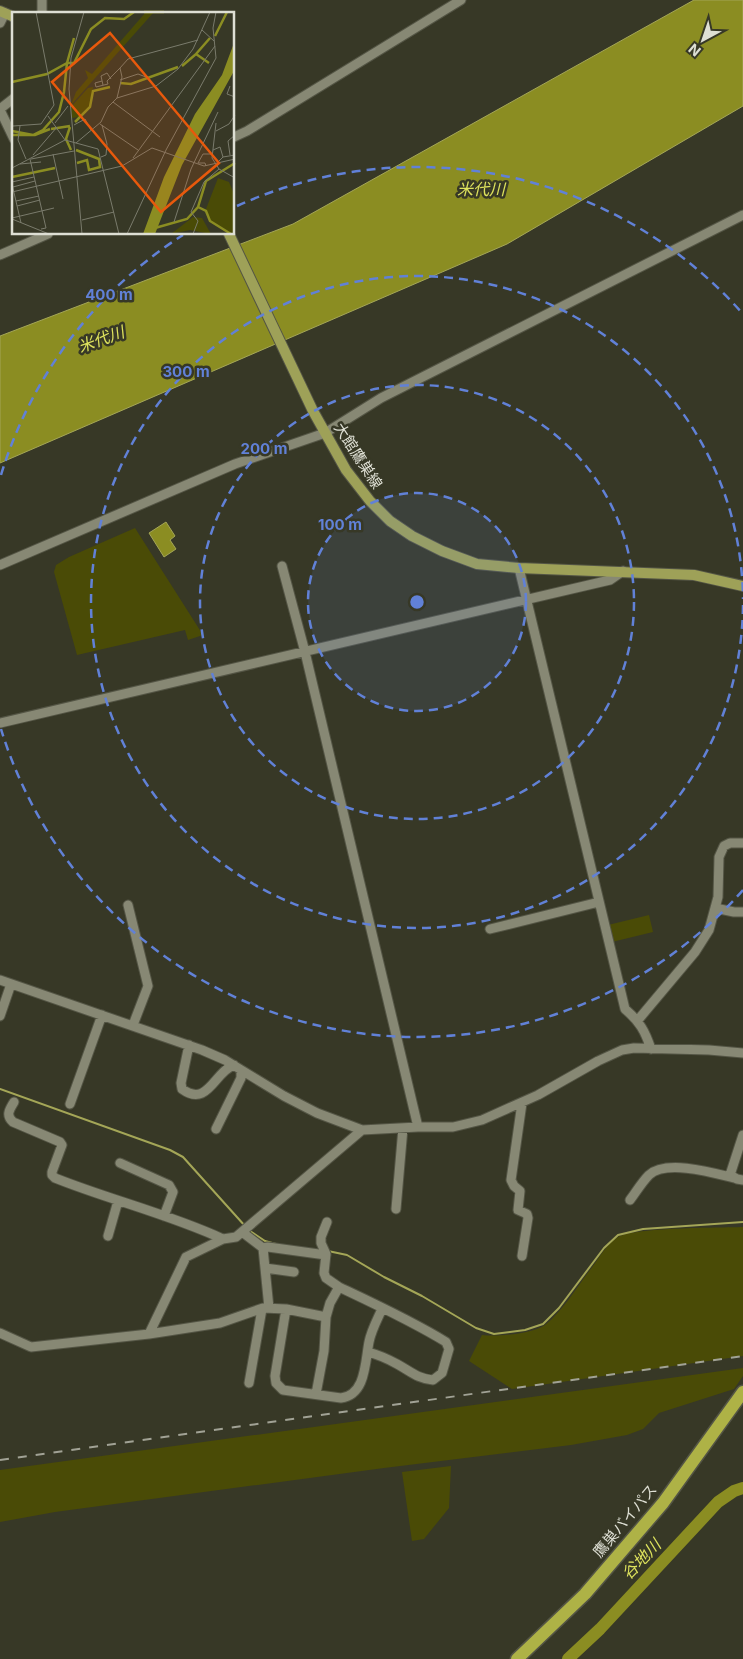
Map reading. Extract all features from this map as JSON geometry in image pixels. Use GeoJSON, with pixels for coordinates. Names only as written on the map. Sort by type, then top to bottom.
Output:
{"type":"FeatureCollection","features":[{"type":"Feature","properties":{"kind":"highway","name":"鷹巣バイパス"},"geometry":{"type":"LineString","coordinates":[[517,1659],[584,1594],[663,1503],[743,1392]]}},
{"type":"Feature","properties":{"kind":"main road","name":"大館鷹巣線"},"geometry":{"type":"LineString","coordinates":[[230,235],[325,433],[346,470],[370,502],[390,521],[412,536],[442,551],[477,564],[519,568],[694,574],[743,586]]}},
{"type":"Feature","properties":{"kind":"street"},"geometry":{"type":"LineString","coordinates":[[235,137],[248,131],[461,0]]}},
{"type":"Feature","properties":{"kind":"street"},"geometry":{"type":"LineString","coordinates":[[12,100],[0,110],[12,135]]}},
{"type":"Feature","properties":{"kind":"street"},"geometry":{"type":"LineString","coordinates":[[0,565],[235,464],[325,433],[380,398],[743,215]]}},
{"type":"Feature","properties":{"kind":"street"},"geometry":{"type":"LineString","coordinates":[[0,255],[46,235]]}},
{"type":"Feature","properties":{"kind":"street"},"geometry":{"type":"LineString","coordinates":[[282,566],[305,652],[418,1127]]}},
{"type":"Feature","properties":{"kind":"street"},"geometry":{"type":"LineString","coordinates":[[519,568],[528,599],[625,1009],[638,1020],[647,1036],[651,1049]]}},
{"type":"Feature","properties":{"kind":"street"},"geometry":{"type":"LineString","coordinates":[[0,724],[610,580],[624,571]]}},
{"type":"Feature","properties":{"kind":"street"},"geometry":{"type":"LineString","coordinates":[[638,1020],[695,952],[709,930],[718,897],[719,857],[724,846],[730,843],[743,843]]}},
{"type":"Feature","properties":{"kind":"street"},"geometry":{"type":"LineString","coordinates":[[490,929],[599,902]]}},
{"type":"Feature","properties":{"kind":"street"},"geometry":{"type":"LineString","coordinates":[[128,905],[148,986],[133,1025]]}},
{"type":"Feature","properties":{"kind":"street"},"geometry":{"type":"LineString","coordinates":[[715,908],[743,912]]}},
{"type":"Feature","properties":{"kind":"street"},"geometry":{"type":"LineString","coordinates":[[0,980],[189,1045],[225,1060],[317,1113],[362,1130],[453,1127],[482,1120],[522,1103],[598,1061],[617,1052],[634,1048],[743,1053]]}},
{"type":"Feature","properties":{"kind":"street"},"geometry":{"type":"LineString","coordinates":[[0,1016],[11,984]]}},
{"type":"Feature","properties":{"kind":"street"},"geometry":{"type":"LineString","coordinates":[[70,1104],[102,1015]]}},
{"type":"Feature","properties":{"kind":"street"},"geometry":{"type":"LineString","coordinates":[[189,1045],[181,1083],[182,1089],[189,1094],[196,1095],[205,1091],[211,1087],[222,1072],[237,1067]]}},
{"type":"Feature","properties":{"kind":"street"},"geometry":{"type":"LineString","coordinates":[[216,1129],[241,1078],[237,1067]]}},
{"type":"Feature","properties":{"kind":"street"},"geometry":{"type":"LineString","coordinates":[[14,1102],[8,1115],[13,1122],[60,1142],[62,1145],[52,1172],[54,1178],[118,1202],[196,1227],[223,1239]]}},
{"type":"Feature","properties":{"kind":"street"},"geometry":{"type":"LineString","coordinates":[[522,1103],[511,1180],[520,1191],[518,1210],[526,1214],[528,1218],[522,1256]]}},
{"type":"Feature","properties":{"kind":"street"},"geometry":{"type":"LineString","coordinates":[[396,1209],[403,1128]]}},
{"type":"Feature","properties":{"kind":"street"},"geometry":{"type":"LineString","coordinates":[[149,1334],[186,1257],[223,1239],[236,1237],[362,1130]]}},
{"type":"Feature","properties":{"kind":"street"},"geometry":{"type":"LineString","coordinates":[[739,1179],[730,1175],[743,1136]]}},
{"type":"Feature","properties":{"kind":"street"},"geometry":{"type":"LineString","coordinates":[[120,1163],[172,1188],[173,1192],[164,1216]]}},
{"type":"Feature","properties":{"kind":"street"},"geometry":{"type":"LineString","coordinates":[[630,1200],[650,1174],[658,1170],[676,1168],[739,1179]]}},
{"type":"Feature","properties":{"kind":"street"},"geometry":{"type":"LineString","coordinates":[[108,1236],[118,1202]]}},
{"type":"Feature","properties":{"kind":"street"},"geometry":{"type":"LineString","coordinates":[[327,1222],[321,1237],[321,1243],[325,1252],[324,1273],[326,1278],[339,1287],[382,1309],[411,1321],[446,1342],[449,1348],[442,1373],[433,1380],[424,1379],[382,1356],[368,1352]]}},
{"type":"Feature","properties":{"kind":"street"},"geometry":{"type":"LineString","coordinates":[[246,1229],[263,1248],[265,1268],[265,1308],[249,1383]]}},
{"type":"Feature","properties":{"kind":"street"},"geometry":{"type":"LineString","coordinates":[[263,1248],[325,1252]]}},
{"type":"Feature","properties":{"kind":"street"},"geometry":{"type":"LineString","coordinates":[[265,1268],[294,1272]]}},
{"type":"Feature","properties":{"kind":"street"},"geometry":{"type":"LineString","coordinates":[[316,1394],[324,1351],[326,1317],[330,1303],[339,1287]]}},
{"type":"Feature","properties":{"kind":"street"},"geometry":{"type":"LineString","coordinates":[[0,1333],[31,1348],[149,1334],[220,1323],[265,1308],[286,1309],[326,1317]]}},
{"type":"Feature","properties":{"kind":"street"},"geometry":{"type":"LineString","coordinates":[[286,1309],[275,1376],[276,1383],[282,1390],[341,1398],[349,1397],[355,1393],[359,1385],[370,1337],[382,1309]]}},
{"type":"Feature","properties":{"kind":"shaded area"},"geometry":{"type":"Polygon","coordinates":[[[135,528],[203,635],[188,640],[185,630],[77,655],[54,572],[56,565],[69,557],[135,528]]]}},
{"type":"Feature","properties":{"kind":"shaded area"},"geometry":{"type":"Polygon","coordinates":[[[649,915],[653,932],[612,942],[608,925],[649,915]]]}},
{"type":"Feature","properties":{"kind":"shaded area"},"geometry":{"type":"Polygon","coordinates":[[[743,1227],[743,1356],[512,1389],[469,1361],[482,1335],[514,1334],[532,1331],[545,1325],[565,1305],[607,1247],[618,1237],[642,1231],[743,1227]]]}},
{"type":"Feature","properties":{"kind":"shaded area"},"geometry":{"type":"Polygon","coordinates":[[[743,1368],[743,1376],[734,1389],[659,1413],[643,1429],[627,1435],[571,1445],[55,1512],[0,1522],[0,1470],[743,1368]]]}},
{"type":"Feature","properties":{"kind":"shaded area"},"geometry":{"type":"Polygon","coordinates":[[[451,1466],[449,1508],[424,1539],[412,1541],[402,1472],[451,1466]]]}},
{"type":"Feature","properties":{"kind":"water","name":"米代川"},"geometry":{"type":"Polygon","coordinates":[[[694,0],[743,0],[743,106],[507,244],[0,463],[0,336],[293,224],[694,0]]]}},
{"type":"Feature","properties":{"kind":"water"},"geometry":{"type":"Polygon","coordinates":[[[166,522],[175,536],[170,540],[176,549],[164,557],[149,533],[166,522]]]}},
{"type":"Feature","properties":{"kind":"waterway"},"geometry":{"type":"LineString","coordinates":[[0,1089],[170,1150],[183,1157],[245,1226]]}},
{"type":"Feature","properties":{"kind":"waterway"},"geometry":{"type":"LineString","coordinates":[[328,1251],[347,1255],[476,1328],[494,1334],[525,1330],[543,1324],[559,1308],[604,1248],[618,1235],[643,1229],[743,1222]]}},
{"type":"Feature","properties":{"kind":"waterway"},"geometry":{"type":"LineString","coordinates":[[250,1231],[265,1241],[276,1244]]}},
{"type":"Feature","properties":{"kind":"waterway","name":"谷地川"},"geometry":{"type":"LineString","coordinates":[[568,1659],[600,1629],[718,1502],[734,1491],[743,1488]]}},
{"type":"Feature","properties":{"kind":"railway"},"geometry":{"type":"LineString","coordinates":[[0,1460],[743,1356]]}}]}
